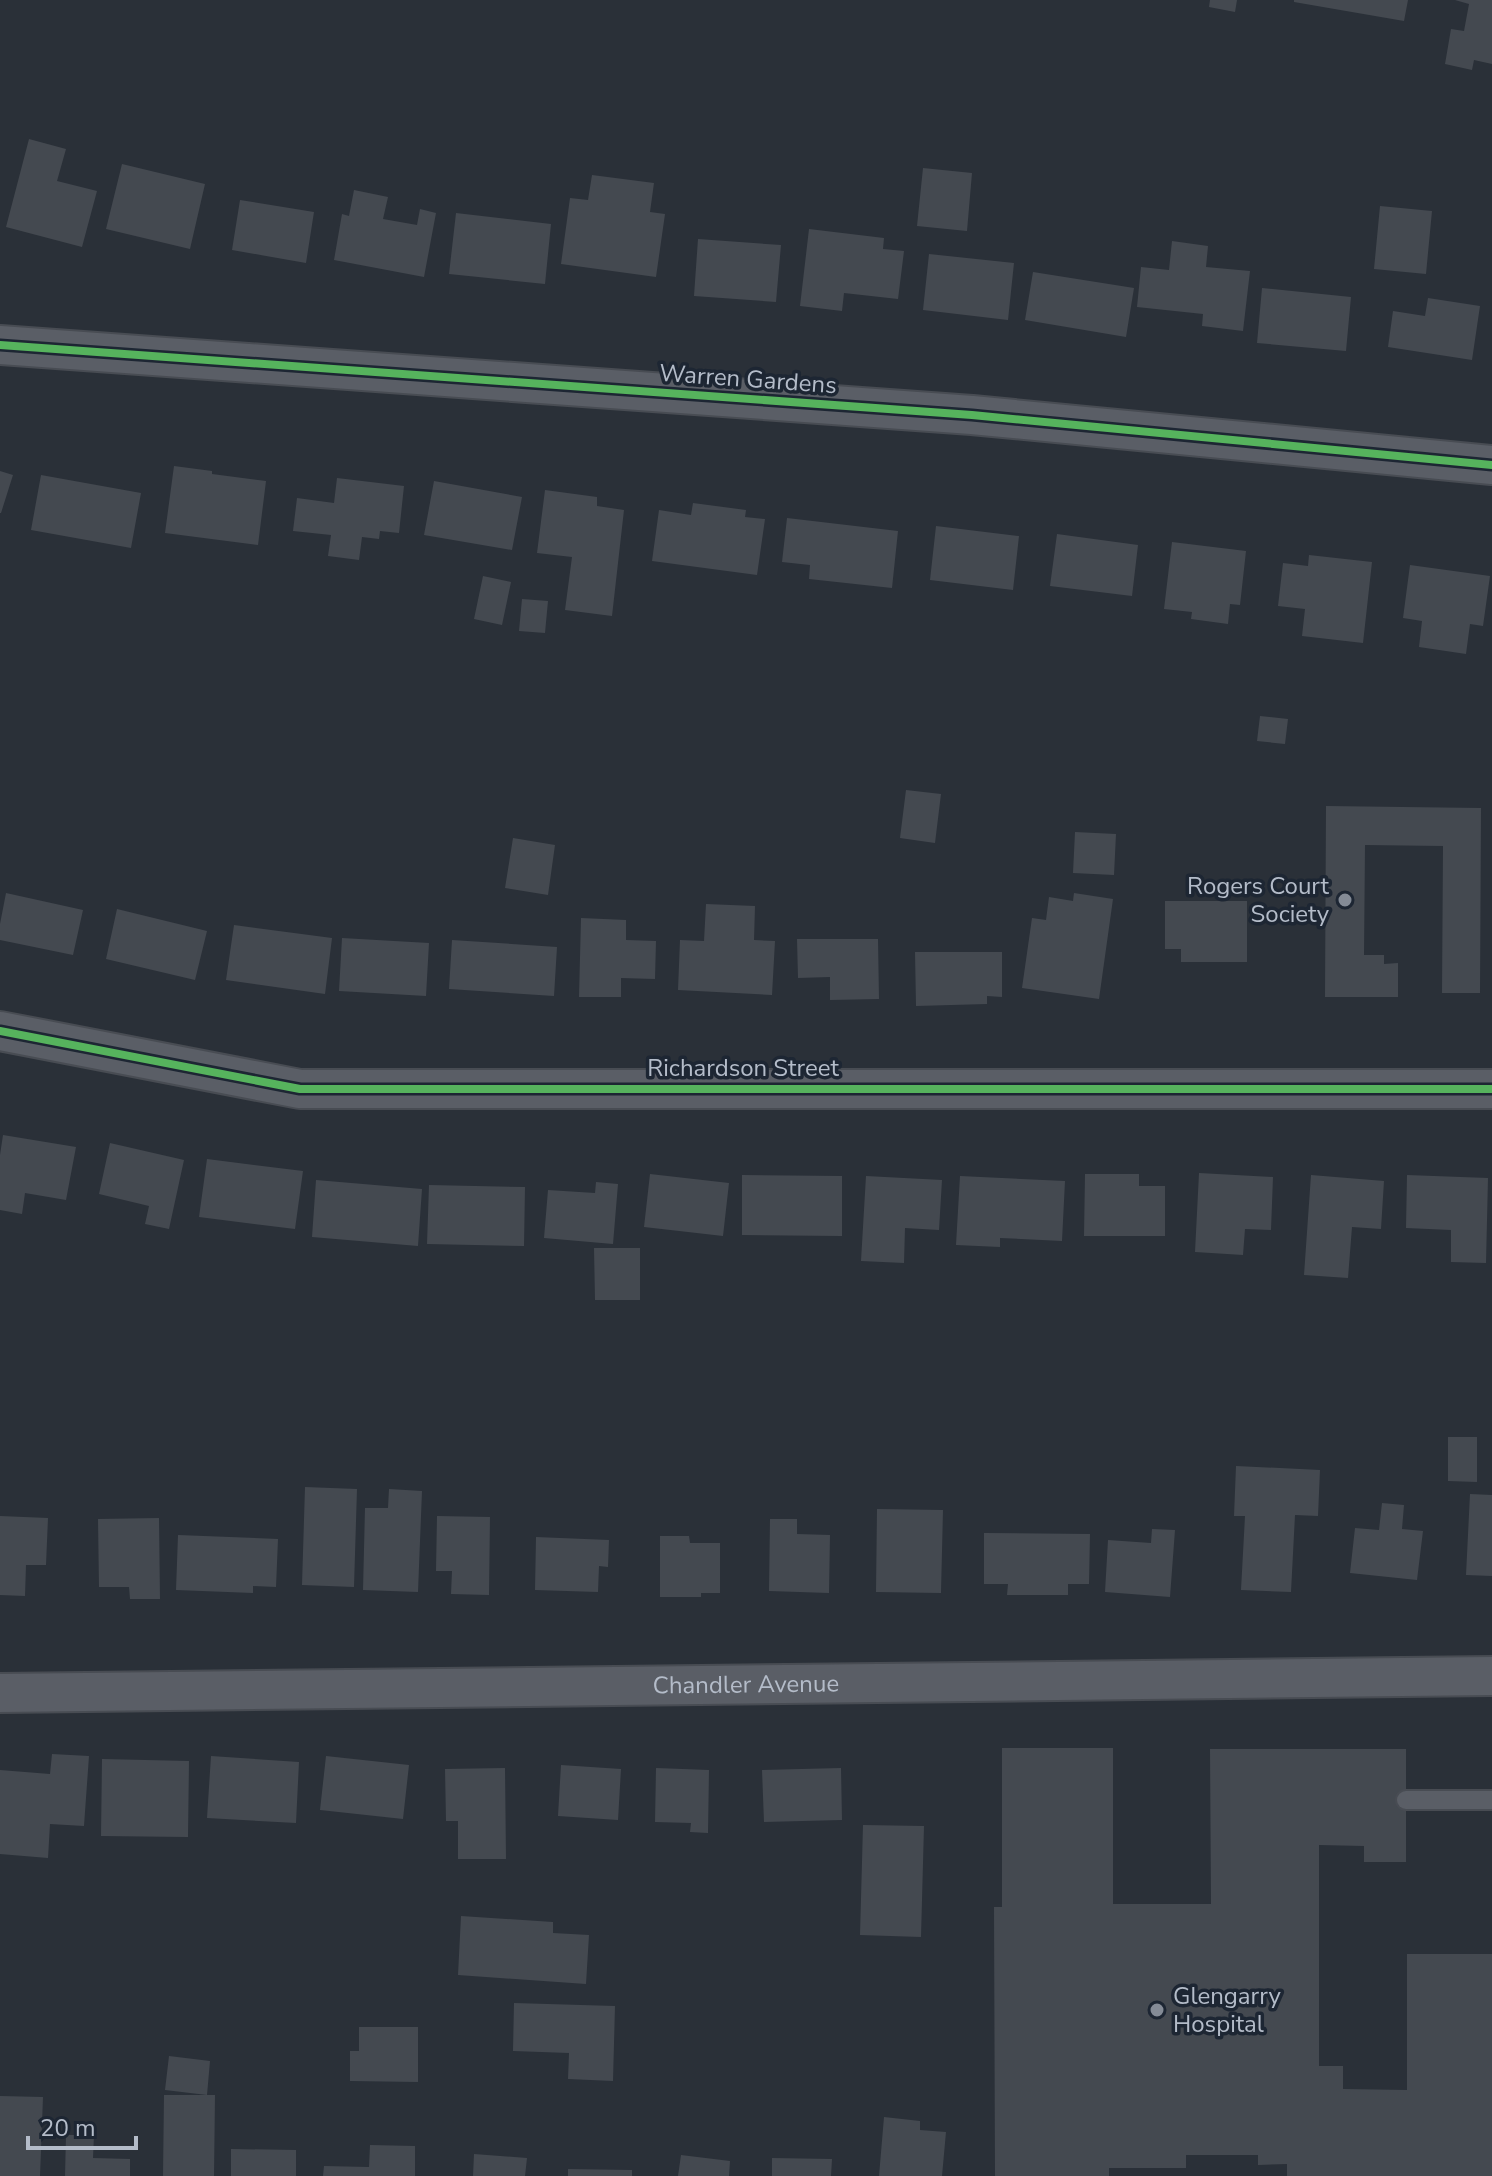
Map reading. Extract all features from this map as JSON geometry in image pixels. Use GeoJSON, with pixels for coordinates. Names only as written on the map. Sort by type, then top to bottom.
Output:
{"type":"FeatureCollection","features":[{"type":"Feature","properties":{"kind":"street","name":"Warren Gardens"},"geometry":{"type":"LineString","coordinates":[[0,345],[972,415],[1492,465]]}},
{"type":"Feature","properties":{"kind":"street","name":"Richardson Street"},"geometry":{"type":"LineString","coordinates":[[0,1031],[300,1089],[1492,1089]]}},
{"type":"Feature","properties":{"kind":"street","name":"Chandler Avenue"},"geometry":{"type":"LineString","coordinates":[[0,1693],[1492,1676]]}},
{"type":"Feature","properties":{"kind":"lane"},"geometry":{"type":"LineString","coordinates":[[1406,1800],[1492,1800]]}},
{"type":"Feature","properties":{"kind":"building"},"geometry":{"type":"Polygon","coordinates":[[[1210,0],[1237,0],[1235,12],[1209,7],[1210,0]]]}},
{"type":"Feature","properties":{"kind":"building"},"geometry":{"type":"Polygon","coordinates":[[[1294,0],[1408,0],[1404,21],[1294,0]]]}},
{"type":"Feature","properties":{"kind":"building"},"geometry":{"type":"Polygon","coordinates":[[[1455,0],[1492,0],[1492,64],[1474,60],[1472,70],[1445,64],[1451,29],[1464,31],[1469,4],[1455,0]]]}},
{"type":"Feature","properties":{"kind":"building"},"geometry":{"type":"Polygon","coordinates":[[[29,139],[66,149],[57,181],[97,191],[82,247],[6,227],[29,139]]]}},
{"type":"Feature","properties":{"kind":"building"},"geometry":{"type":"Polygon","coordinates":[[[122,164],[205,184],[190,249],[106,229],[122,164]]]}},
{"type":"Feature","properties":{"kind":"building"},"geometry":{"type":"Polygon","coordinates":[[[923,168],[972,173],[967,231],[917,226],[923,168]]]}},
{"type":"Feature","properties":{"kind":"building"},"geometry":{"type":"Polygon","coordinates":[[[592,175],[654,183],[650,212],[665,214],[656,277],[561,264],[570,198],[588,200],[592,175]]]}},
{"type":"Feature","properties":{"kind":"building"},"geometry":{"type":"Polygon","coordinates":[[[354,190],[388,197],[383,219],[417,225],[420,209],[436,213],[424,277],[334,260],[342,214],[349,216],[354,190]]]}},
{"type":"Feature","properties":{"kind":"building"},"geometry":{"type":"Polygon","coordinates":[[[240,200],[314,212],[306,263],[232,250],[240,200]]]}},
{"type":"Feature","properties":{"kind":"building"},"geometry":{"type":"Polygon","coordinates":[[[1380,206],[1432,211],[1426,274],[1374,269],[1380,206]]]}},
{"type":"Feature","properties":{"kind":"building"},"geometry":{"type":"Polygon","coordinates":[[[456,213],[551,224],[545,284],[449,274],[456,213]]]}},
{"type":"Feature","properties":{"kind":"building"},"geometry":{"type":"Polygon","coordinates":[[[809,229],[884,238],[883,249],[904,251],[898,299],[844,293],[842,311],[800,306],[809,229]]]}},
{"type":"Feature","properties":{"kind":"building"},"geometry":{"type":"Polygon","coordinates":[[[698,239],[781,245],[776,302],[694,296],[698,239]]]}},
{"type":"Feature","properties":{"kind":"building"},"geometry":{"type":"Polygon","coordinates":[[[1172,241],[1208,246],[1206,267],[1250,271],[1243,331],[1202,326],[1203,314],[1137,307],[1141,267],[1169,270],[1172,241]]]}},
{"type":"Feature","properties":{"kind":"building"},"geometry":{"type":"Polygon","coordinates":[[[929,254],[1014,263],[1008,320],[923,310],[929,254]]]}},
{"type":"Feature","properties":{"kind":"building"},"geometry":{"type":"Polygon","coordinates":[[[1033,272],[1134,288],[1126,337],[1025,320],[1033,272]]]}},
{"type":"Feature","properties":{"kind":"building"},"geometry":{"type":"Polygon","coordinates":[[[1262,288],[1351,297],[1346,351],[1257,343],[1262,288]]]}},
{"type":"Feature","properties":{"kind":"building"},"geometry":{"type":"Polygon","coordinates":[[[1428,298],[1480,306],[1472,360],[1388,347],[1393,311],[1425,316],[1428,298]]]}},
{"type":"Feature","properties":{"kind":"building"},"geometry":{"type":"Polygon","coordinates":[[[174,466],[266,481],[258,545],[165,533],[174,466]]]}},
{"type":"Feature","properties":{"kind":"building"},"geometry":{"type":"Polygon","coordinates":[[[0,471],[13,475],[1,513],[0,513],[0,471]]]}},
{"type":"Feature","properties":{"kind":"building"},"geometry":{"type":"Polygon","coordinates":[[[41,475],[141,493],[131,548],[31,530],[41,475]]]}},
{"type":"Feature","properties":{"kind":"building"},"geometry":{"type":"Polygon","coordinates":[[[337,478],[404,486],[399,533],[380,531],[379,539],[362,537],[359,560],[328,556],[331,535],[293,531],[297,498],[334,503],[337,478]]]}},
{"type":"Feature","properties":{"kind":"building"},"geometry":{"type":"Polygon","coordinates":[[[434,481],[522,497],[512,550],[424,535],[434,481]]]}},
{"type":"Feature","properties":{"kind":"building"},"geometry":{"type":"Polygon","coordinates":[[[545,490],[597,497],[597,506],[624,510],[612,616],[565,610],[572,557],[537,553],[545,490]]]}},
{"type":"Feature","properties":{"kind":"building"},"geometry":{"type":"Polygon","coordinates":[[[693,503],[746,510],[745,517],[765,519],[757,575],[652,561],[659,510],[691,515],[693,503]]]}},
{"type":"Feature","properties":{"kind":"building"},"geometry":{"type":"Polygon","coordinates":[[[787,518],[898,531],[892,588],[809,579],[810,565],[782,562],[787,518]]]}},
{"type":"Feature","properties":{"kind":"building"},"geometry":{"type":"Polygon","coordinates":[[[936,526],[1019,536],[1013,590],[930,580],[936,526]]]}},
{"type":"Feature","properties":{"kind":"building"},"geometry":{"type":"Polygon","coordinates":[[[1057,534],[1138,545],[1132,596],[1050,586],[1057,534]]]}},
{"type":"Feature","properties":{"kind":"building"},"geometry":{"type":"Polygon","coordinates":[[[1172,542],[1246,551],[1240,605],[1230,604],[1228,624],[1191,619],[1192,612],[1164,609],[1172,542]]]}},
{"type":"Feature","properties":{"kind":"building"},"geometry":{"type":"Polygon","coordinates":[[[1309,555],[1372,562],[1363,643],[1302,636],[1305,609],[1278,606],[1283,563],[1308,566],[1309,555]]]}},
{"type":"Feature","properties":{"kind":"building"},"geometry":{"type":"Polygon","coordinates":[[[1410,565],[1490,576],[1483,626],[1470,624],[1466,654],[1419,647],[1422,621],[1403,618],[1410,565]]]}},
{"type":"Feature","properties":{"kind":"building"},"geometry":{"type":"Polygon","coordinates":[[[483,576],[511,582],[502,625],[474,619],[483,576]]]}},
{"type":"Feature","properties":{"kind":"building"},"geometry":{"type":"Polygon","coordinates":[[[522,599],[548,601],[545,633],[519,631],[522,599]]]}},
{"type":"Feature","properties":{"kind":"building"},"geometry":{"type":"Polygon","coordinates":[[[1260,716],[1288,719],[1285,744],[1257,741],[1260,716]]]}},
{"type":"Feature","properties":{"kind":"building"},"geometry":{"type":"Polygon","coordinates":[[[906,790],[941,794],[935,843],[900,838],[906,790]]]}},
{"type":"Feature","properties":{"kind":"building","name":"Rogers Court Society"},"geometry":{"type":"Polygon","coordinates":[[[1326,806],[1481,808],[1480,993],[1442,993],[1443,846],[1365,845],[1364,955],[1384,955],[1384,964],[1398,963],[1398,997],[1325,997],[1326,806]]]}},
{"type":"Feature","properties":{"kind":"building"},"geometry":{"type":"Polygon","coordinates":[[[1075,832],[1116,834],[1114,875],[1073,873],[1075,832]]]}},
{"type":"Feature","properties":{"kind":"building"},"geometry":{"type":"Polygon","coordinates":[[[513,838],[555,845],[548,895],[505,888],[513,838]]]}},
{"type":"Feature","properties":{"kind":"building"},"geometry":{"type":"Polygon","coordinates":[[[6,893],[83,910],[73,955],[0,940],[6,893]]]}},
{"type":"Feature","properties":{"kind":"building"},"geometry":{"type":"Polygon","coordinates":[[[1074,893],[1113,899],[1099,999],[1022,988],[1032,918],[1046,920],[1049,897],[1073,901],[1074,893]]]}},
{"type":"Feature","properties":{"kind":"building"},"geometry":{"type":"Polygon","coordinates":[[[1165,901],[1247,901],[1247,962],[1181,962],[1181,949],[1165,949],[1165,901]]]}},
{"type":"Feature","properties":{"kind":"building"},"geometry":{"type":"Polygon","coordinates":[[[706,904],[755,906],[754,940],[775,941],[772,995],[678,990],[680,940],[704,941],[706,904]]]}},
{"type":"Feature","properties":{"kind":"building"},"geometry":{"type":"Polygon","coordinates":[[[117,909],[207,931],[195,980],[106,959],[117,909]]]}},
{"type":"Feature","properties":{"kind":"building"},"geometry":{"type":"Polygon","coordinates":[[[581,918],[626,920],[626,940],[656,941],[655,979],[621,978],[621,997],[579,997],[581,918]]]}},
{"type":"Feature","properties":{"kind":"building"},"geometry":{"type":"Polygon","coordinates":[[[234,925],[332,938],[325,994],[226,980],[234,925]]]}},
{"type":"Feature","properties":{"kind":"building"},"geometry":{"type":"Polygon","coordinates":[[[342,938],[429,943],[426,996],[339,991],[342,938]]]}},
{"type":"Feature","properties":{"kind":"building"},"geometry":{"type":"Polygon","coordinates":[[[797,939],[878,939],[879,999],[830,1000],[830,977],[798,978],[797,939]]]}},
{"type":"Feature","properties":{"kind":"building"},"geometry":{"type":"Polygon","coordinates":[[[452,940],[557,947],[554,996],[449,989],[452,940]]]}},
{"type":"Feature","properties":{"kind":"building"},"geometry":{"type":"Polygon","coordinates":[[[915,952],[1002,952],[1002,997],[987,996],[987,1004],[916,1006],[915,952]]]}},
{"type":"Feature","properties":{"kind":"building"},"geometry":{"type":"Polygon","coordinates":[[[3,1135],[76,1147],[66,1200],[25,1193],[22,1214],[0,1210],[3,1135]]]}},
{"type":"Feature","properties":{"kind":"building"},"geometry":{"type":"Polygon","coordinates":[[[110,1143],[184,1160],[169,1229],[145,1224],[149,1206],[99,1194],[110,1143]]]}},
{"type":"Feature","properties":{"kind":"building"},"geometry":{"type":"Polygon","coordinates":[[[207,1159],[303,1171],[295,1229],[199,1217],[207,1159]]]}},
{"type":"Feature","properties":{"kind":"building"},"geometry":{"type":"Polygon","coordinates":[[[1199,1173],[1273,1177],[1271,1230],[1245,1229],[1243,1255],[1195,1252],[1199,1173]]]}},
{"type":"Feature","properties":{"kind":"building"},"geometry":{"type":"Polygon","coordinates":[[[650,1174],[729,1183],[723,1236],[644,1227],[650,1174]]]}},
{"type":"Feature","properties":{"kind":"building"},"geometry":{"type":"Polygon","coordinates":[[[1085,1174],[1139,1174],[1139,1186],[1165,1186],[1165,1236],[1084,1236],[1085,1174]]]}},
{"type":"Feature","properties":{"kind":"building"},"geometry":{"type":"Polygon","coordinates":[[[742,1175],[842,1176],[842,1236],[742,1235],[742,1175]]]}},
{"type":"Feature","properties":{"kind":"building"},"geometry":{"type":"Polygon","coordinates":[[[1311,1175],[1384,1181],[1381,1229],[1352,1227],[1348,1278],[1304,1275],[1311,1175]]]}},
{"type":"Feature","properties":{"kind":"building"},"geometry":{"type":"Polygon","coordinates":[[[1407,1175],[1488,1178],[1486,1263],[1451,1262],[1451,1230],[1406,1228],[1407,1175]]]}},
{"type":"Feature","properties":{"kind":"building"},"geometry":{"type":"Polygon","coordinates":[[[866,1176],[942,1180],[939,1230],[905,1228],[904,1263],[861,1261],[866,1176]]]}},
{"type":"Feature","properties":{"kind":"building"},"geometry":{"type":"Polygon","coordinates":[[[960,1176],[1065,1181],[1062,1241],[1000,1238],[1000,1247],[956,1245],[960,1176]]]}},
{"type":"Feature","properties":{"kind":"building"},"geometry":{"type":"Polygon","coordinates":[[[316,1180],[422,1189],[418,1246],[312,1237],[316,1180]]]}},
{"type":"Feature","properties":{"kind":"building"},"geometry":{"type":"Polygon","coordinates":[[[596,1182],[618,1184],[613,1244],[544,1238],[548,1190],[595,1193],[596,1182]]]}},
{"type":"Feature","properties":{"kind":"building"},"geometry":{"type":"Polygon","coordinates":[[[429,1185],[525,1187],[524,1246],[427,1244],[429,1185]]]}},
{"type":"Feature","properties":{"kind":"building"},"geometry":{"type":"Polygon","coordinates":[[[594,1248],[640,1248],[640,1300],[595,1300],[594,1248]]]}},
{"type":"Feature","properties":{"kind":"building"},"geometry":{"type":"Polygon","coordinates":[[[1448,1437],[1477,1437],[1477,1482],[1448,1481],[1448,1437]]]}},
{"type":"Feature","properties":{"kind":"building"},"geometry":{"type":"Polygon","coordinates":[[[1236,1466],[1320,1470],[1318,1516],[1295,1515],[1291,1592],[1241,1590],[1245,1516],[1234,1516],[1236,1466]]]}},
{"type":"Feature","properties":{"kind":"building"},"geometry":{"type":"Polygon","coordinates":[[[305,1487],[357,1489],[354,1587],[302,1585],[305,1487]]]}},
{"type":"Feature","properties":{"kind":"building"},"geometry":{"type":"Polygon","coordinates":[[[389,1489],[422,1491],[418,1592],[363,1590],[365,1508],[388,1508],[389,1489]]]}},
{"type":"Feature","properties":{"kind":"building"},"geometry":{"type":"Polygon","coordinates":[[[1470,1494],[1492,1495],[1492,1576],[1466,1575],[1470,1494]]]}},
{"type":"Feature","properties":{"kind":"building"},"geometry":{"type":"Polygon","coordinates":[[[1382,1503],[1404,1505],[1402,1529],[1423,1531],[1417,1580],[1350,1573],[1355,1528],[1379,1530],[1382,1503]]]}},
{"type":"Feature","properties":{"kind":"building"},"geometry":{"type":"Polygon","coordinates":[[[877,1509],[943,1510],[941,1593],[876,1592],[877,1509]]]}},
{"type":"Feature","properties":{"kind":"building"},"geometry":{"type":"Polygon","coordinates":[[[0,1516],[48,1518],[46,1565],[26,1565],[25,1596],[0,1595],[0,1516]]]}},
{"type":"Feature","properties":{"kind":"building"},"geometry":{"type":"Polygon","coordinates":[[[437,1516],[490,1517],[489,1595],[451,1594],[452,1571],[436,1571],[437,1516]]]}},
{"type":"Feature","properties":{"kind":"building"},"geometry":{"type":"Polygon","coordinates":[[[159,1518],[160,1599],[130,1599],[129,1587],[99,1587],[98,1519],[159,1518]]]}},
{"type":"Feature","properties":{"kind":"building"},"geometry":{"type":"Polygon","coordinates":[[[770,1519],[797,1519],[797,1534],[830,1535],[829,1593],[769,1591],[770,1519]]]}},
{"type":"Feature","properties":{"kind":"building"},"geometry":{"type":"Polygon","coordinates":[[[1152,1529],[1175,1530],[1170,1597],[1105,1592],[1108,1540],[1151,1543],[1152,1529]]]}},
{"type":"Feature","properties":{"kind":"building"},"geometry":{"type":"Polygon","coordinates":[[[984,1533],[1090,1534],[1089,1584],[1068,1584],[1068,1595],[1007,1595],[1008,1584],[984,1584],[984,1533]]]}},
{"type":"Feature","properties":{"kind":"building"},"geometry":{"type":"Polygon","coordinates":[[[178,1535],[278,1539],[276,1587],[253,1586],[253,1593],[176,1590],[178,1535]]]}},
{"type":"Feature","properties":{"kind":"building"},"geometry":{"type":"Polygon","coordinates":[[[660,1536],[689,1536],[690,1543],[720,1543],[720,1593],[701,1593],[701,1597],[660,1597],[660,1536]]]}},
{"type":"Feature","properties":{"kind":"building"},"geometry":{"type":"Polygon","coordinates":[[[536,1537],[609,1540],[608,1567],[599,1566],[598,1592],[535,1590],[536,1537]]]}},
{"type":"Feature","properties":{"kind":"building","name":"Glengarry Hospital"},"geometry":{"type":"Polygon","coordinates":[[[1002,1748],[1113,1748],[1113,1904],[1211,1904],[1210,1749],[1406,1749],[1406,1862],[1364,1862],[1364,1846],[1319,1845],[1319,2066],[1343,2066],[1343,2089],[1407,2090],[1407,1954],[1492,1954],[1492,2176],[1287,2176],[1287,2164],[1258,2165],[1258,2155],[1186,2155],[1186,2168],[1109,2168],[1109,2176],[995,2176],[994,1907],[1002,1907],[1002,1748]]]}},
{"type":"Feature","properties":{"kind":"building"},"geometry":{"type":"Polygon","coordinates":[[[52,1754],[89,1756],[84,1826],[50,1824],[48,1858],[0,1854],[0,1770],[50,1774],[52,1754]]]}},
{"type":"Feature","properties":{"kind":"building"},"geometry":{"type":"Polygon","coordinates":[[[211,1756],[299,1762],[296,1823],[207,1818],[211,1756]]]}},
{"type":"Feature","properties":{"kind":"building"},"geometry":{"type":"Polygon","coordinates":[[[326,1756],[409,1765],[403,1819],[320,1810],[326,1756]]]}},
{"type":"Feature","properties":{"kind":"building"},"geometry":{"type":"Polygon","coordinates":[[[102,1759],[189,1761],[188,1837],[101,1836],[102,1759]]]}},
{"type":"Feature","properties":{"kind":"building"},"geometry":{"type":"Polygon","coordinates":[[[561,1765],[621,1769],[618,1820],[558,1816],[561,1765]]]}},
{"type":"Feature","properties":{"kind":"building"},"geometry":{"type":"Polygon","coordinates":[[[505,1768],[506,1859],[458,1859],[458,1821],[446,1821],[445,1769],[505,1768]]]}},
{"type":"Feature","properties":{"kind":"building"},"geometry":{"type":"Polygon","coordinates":[[[656,1768],[709,1770],[708,1833],[690,1832],[691,1823],[655,1822],[656,1768]]]}},
{"type":"Feature","properties":{"kind":"building"},"geometry":{"type":"Polygon","coordinates":[[[841,1768],[842,1820],[764,1822],[762,1770],[841,1768]]]}},
{"type":"Feature","properties":{"kind":"building"},"geometry":{"type":"Polygon","coordinates":[[[863,1825],[924,1826],[921,1937],[860,1935],[863,1825]]]}},
{"type":"Feature","properties":{"kind":"building"},"geometry":{"type":"Polygon","coordinates":[[[461,1916],[553,1922],[553,1933],[589,1935],[586,1984],[458,1975],[461,1916]]]}},
{"type":"Feature","properties":{"kind":"building"},"geometry":{"type":"Polygon","coordinates":[[[514,2003],[615,2006],[613,2081],[568,2079],[569,2053],[513,2051],[514,2003]]]}},
{"type":"Feature","properties":{"kind":"building"},"geometry":{"type":"Polygon","coordinates":[[[359,2027],[418,2027],[418,2082],[350,2081],[350,2051],[359,2051],[359,2027]]]}},
{"type":"Feature","properties":{"kind":"building"},"geometry":{"type":"Polygon","coordinates":[[[169,2056],[210,2061],[207,2095],[165,2090],[169,2056]]]}},
{"type":"Feature","properties":{"kind":"building"},"geometry":{"type":"Polygon","coordinates":[[[164,2095],[215,2095],[214,2176],[163,2176],[164,2095]]]}},
{"type":"Feature","properties":{"kind":"building"},"geometry":{"type":"Polygon","coordinates":[[[0,2096],[43,2097],[40,2176],[0,2176],[0,2096]]]}},
{"type":"Feature","properties":{"kind":"building"},"geometry":{"type":"Polygon","coordinates":[[[884,2117],[920,2121],[920,2130],[946,2132],[942,2176],[879,2176],[884,2117]]]}},
{"type":"Feature","properties":{"kind":"building"},"geometry":{"type":"Polygon","coordinates":[[[66,2135],[94,2135],[93,2158],[130,2159],[130,2176],[65,2176],[66,2135]]]}},
{"type":"Feature","properties":{"kind":"building"},"geometry":{"type":"Polygon","coordinates":[[[370,2145],[415,2146],[415,2176],[323,2176],[324,2166],[369,2167],[370,2145]]]}},
{"type":"Feature","properties":{"kind":"building"},"geometry":{"type":"Polygon","coordinates":[[[231,2149],[296,2150],[296,2176],[231,2176],[231,2149]]]}},
{"type":"Feature","properties":{"kind":"building"},"geometry":{"type":"Polygon","coordinates":[[[474,2154],[527,2158],[525,2176],[473,2176],[474,2154]]]}},
{"type":"Feature","properties":{"kind":"building"},"geometry":{"type":"Polygon","coordinates":[[[681,2155],[730,2161],[729,2176],[678,2176],[681,2155]]]}},
{"type":"Feature","properties":{"kind":"building"},"geometry":{"type":"Polygon","coordinates":[[[772,2158],[832,2159],[831,2176],[772,2176],[772,2158]]]}},
{"type":"Feature","properties":{"kind":"building"},"geometry":{"type":"Polygon","coordinates":[[[568,2169],[632,2170],[632,2176],[568,2176],[568,2169]]]}},
{"type":"Feature","properties":{"kind":"cycle path"},"geometry":{"type":"LineString","coordinates":[[0,345],[972,415],[1492,465]]}},
{"type":"Feature","properties":{"kind":"cycle path"},"geometry":{"type":"LineString","coordinates":[[0,1031],[300,1089],[1492,1089]]}},
{"type":"Feature","properties":{"kind":"place","name":"Rogers Court Society"},"geometry":{"type":"Point","coordinates":[1345,900]}},
{"type":"Feature","properties":{"kind":"place","name":"Glengarry Hospital"},"geometry":{"type":"Point","coordinates":[1157,2010]}}]}
